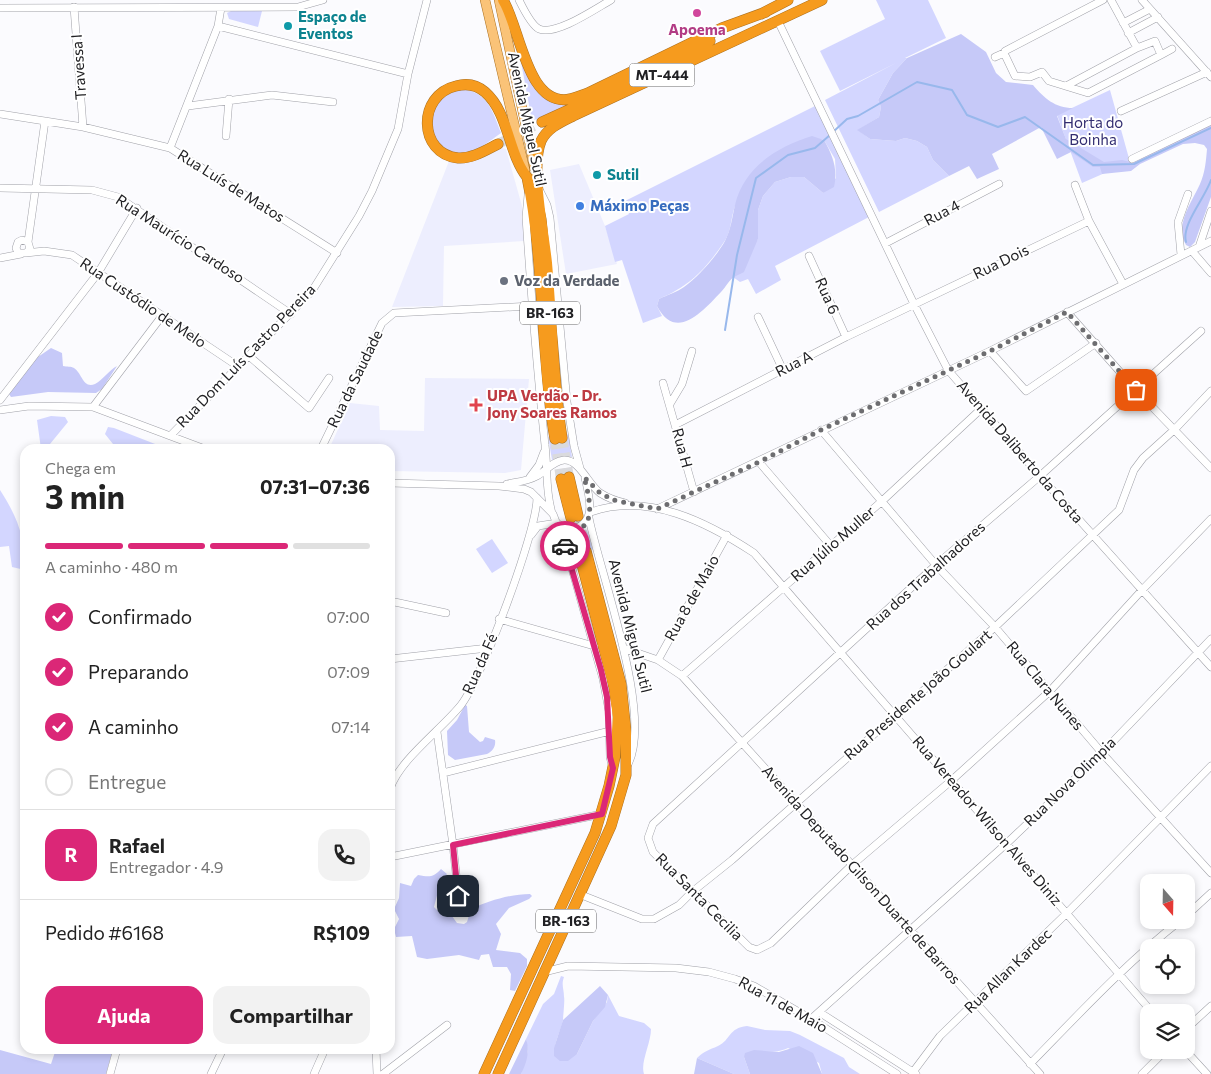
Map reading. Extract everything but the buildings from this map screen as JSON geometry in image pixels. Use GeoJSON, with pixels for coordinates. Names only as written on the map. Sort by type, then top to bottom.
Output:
{"type":"FeatureCollection","features":[{"type":"Feature","properties":{"kind":"highway","name":"MT-444"},"geometry":{"type":"LineString","coordinates":[[501,0],[536,85],[548,96],[562,99],[570,99],[588,92],[722,28],[766,12],[781,2]]}},
{"type":"Feature","properties":{"kind":"highway","name":"MT-444"},"geometry":{"type":"LineString","coordinates":[[533,183],[541,141],[553,127],[822,0]]}},
{"type":"Feature","properties":{"kind":"highway"},"geometry":{"type":"LineString","coordinates":[[542,122],[652,72],[766,12]]}},
{"type":"Feature","properties":{"kind":"highway"},"geometry":{"type":"LineString","coordinates":[[498,144],[465,157],[447,154],[434,144],[430,137],[426,121],[431,104],[441,93],[460,85],[468,84],[485,92],[495,106],[519,164],[533,183]]}},
{"type":"Feature","properties":{"kind":"highway","name":"BR-163"},"geometry":{"type":"LineString","coordinates":[[533,183],[547,393],[558,439]]}},
{"type":"Feature","properties":{"kind":"highway"},"geometry":{"type":"LineString","coordinates":[[565,478],[574,517]]}},
{"type":"Feature","properties":{"kind":"highway","name":"BR-163"},"geometry":{"type":"LineString","coordinates":[[484,1074],[602,814],[613,768],[618,717],[614,687],[583,552],[621,684],[626,732],[627,767]]}},
{"type":"Feature","properties":{"kind":"highway","name":"Avenida Miguel Sutil"},"geometry":{"type":"LineString","coordinates":[[498,1074],[611,826],[623,788],[627,767]]}},
{"type":"Feature","properties":{"kind":"main road","name":"Avenida Miguel Sutil"},"geometry":{"type":"LineString","coordinates":[[485,0],[533,183]]}},
{"type":"Feature","properties":{"kind":"main road","name":"Avenida Miguel Sutil"},"geometry":{"type":"LineString","coordinates":[[501,0],[533,183]]}},
{"type":"Feature","properties":{"kind":"street"},"geometry":{"type":"LineString","coordinates":[[157,0],[162,8]]}},
{"type":"Feature","properties":{"kind":"street"},"geometry":{"type":"LineString","coordinates":[[0,8],[298,7],[323,0]]}},
{"type":"Feature","properties":{"kind":"street","name":"Rua Dom Luís Castro Pereira"},"geometry":{"type":"LineString","coordinates":[[171,435],[312,291],[337,253],[372,191],[398,128],[408,74],[427,0]]}},
{"type":"Feature","properties":{"kind":"street"},"geometry":{"type":"LineString","coordinates":[[519,0],[537,28],[547,31],[566,25],[611,0]]}},
{"type":"Feature","properties":{"kind":"street"},"geometry":{"type":"LineString","coordinates":[[995,57],[1093,2],[1102,0]]}},
{"type":"Feature","properties":{"kind":"street"},"geometry":{"type":"LineString","coordinates":[[1111,0],[1137,48]]}},
{"type":"Feature","properties":{"kind":"street"},"geometry":{"type":"LineString","coordinates":[[1121,111],[1209,74],[1142,0]]}},
{"type":"Feature","properties":{"kind":"street","name":"Travessa I"},"geometry":{"type":"LineString","coordinates":[[74,7],[83,127]]}},
{"type":"Feature","properties":{"kind":"street"},"geometry":{"type":"LineString","coordinates":[[170,148],[218,26],[222,8]]}},
{"type":"Feature","properties":{"kind":"street"},"geometry":{"type":"LineString","coordinates":[[1123,23],[1150,9]]}},
{"type":"Feature","properties":{"kind":"street"},"geometry":{"type":"LineString","coordinates":[[1128,32],[1158,18]]}},
{"type":"Feature","properties":{"kind":"street","name":"Avenida Daliberto da Costa"},"geometry":{"type":"LineString","coordinates":[[778,21],[835,136],[914,304],[948,370],[981,410],[1211,667]]}},
{"type":"Feature","properties":{"kind":"street"},"geometry":{"type":"LineString","coordinates":[[218,26],[408,74]]}},
{"type":"Feature","properties":{"kind":"street"},"geometry":{"type":"LineString","coordinates":[[1066,86],[1137,48],[1155,41],[1161,55]]}},
{"type":"Feature","properties":{"kind":"street"},"geometry":{"type":"LineString","coordinates":[[1004,53],[1015,76],[1027,78],[1042,72],[1049,81],[1088,93],[1172,50]]}},
{"type":"Feature","properties":{"kind":"street"},"geometry":{"type":"LineString","coordinates":[[188,106],[229,99],[272,95],[332,102]]}},
{"type":"Feature","properties":{"kind":"street"},"geometry":{"type":"LineString","coordinates":[[226,136],[229,99]]}},
{"type":"Feature","properties":{"kind":"street","name":"Rua Luís de Matos"},"geometry":{"type":"LineString","coordinates":[[0,114],[83,127],[170,148],[337,253]]}},
{"type":"Feature","properties":{"kind":"street"},"geometry":{"type":"LineString","coordinates":[[23,247],[30,230],[45,121]]}},
{"type":"Feature","properties":{"kind":"street"},"geometry":{"type":"LineString","coordinates":[[1132,159],[1211,121]]}},
{"type":"Feature","properties":{"kind":"street","name":"Avenida Miguel Sutil"},"geometry":{"type":"LineString","coordinates":[[533,183],[526,212],[537,376],[548,469],[547,490],[553,514]]}},
{"type":"Feature","properties":{"kind":"street","name":"Avenida Miguel Sutil"},"geometry":{"type":"LineString","coordinates":[[533,183],[547,205],[550,218],[567,402],[574,446],[584,477],[594,545],[623,648],[634,707],[635,728],[632,755],[627,767]]}},
{"type":"Feature","properties":{"kind":"street","name":"Rua 4"},"geometry":{"type":"LineString","coordinates":[[886,243],[999,184]]}},
{"type":"Feature","properties":{"kind":"street"},"geometry":{"type":"LineString","coordinates":[[1075,185],[1089,220],[1123,284]]}},
{"type":"Feature","properties":{"kind":"street","name":"Rua Maurício Cardoso"},"geometry":{"type":"LineString","coordinates":[[0,188],[92,190],[118,197],[138,208],[291,314]]}},
{"type":"Feature","properties":{"kind":"street"},"geometry":{"type":"LineString","coordinates":[[1181,255],[1178,222],[1188,194]]}},
{"type":"Feature","properties":{"kind":"street"},"geometry":{"type":"LineString","coordinates":[[0,400],[98,273],[138,208]]}},
{"type":"Feature","properties":{"kind":"street"},"geometry":{"type":"LineString","coordinates":[[1195,249],[1211,211]]}},
{"type":"Feature","properties":{"kind":"street","name":"Rua Dois"},"geometry":{"type":"LineString","coordinates":[[914,304],[1089,220]]}},
{"type":"Feature","properties":{"kind":"street"},"geometry":{"type":"LineString","coordinates":[[657,509],[990,351],[1211,241]]}},
{"type":"Feature","properties":{"kind":"street","name":"Rua Custódio de Melo"},"geometry":{"type":"LineString","coordinates":[[0,258],[23,247],[72,256],[238,367]]}},
{"type":"Feature","properties":{"kind":"street"},"geometry":{"type":"LineString","coordinates":[[1195,249],[1211,273]]}},
{"type":"Feature","properties":{"kind":"street","name":"Rua 6"},"geometry":{"type":"LineString","coordinates":[[809,256],[846,337]]}},
{"type":"Feature","properties":{"kind":"street","name":"Rua A"},"geometry":{"type":"LineString","coordinates":[[675,425],[914,304]]}},
{"type":"Feature","properties":{"kind":"street","name":"Rua da Saudade"},"geometry":{"type":"LineString","coordinates":[[323,444],[382,323],[394,313],[532,306]]}},
{"type":"Feature","properties":{"kind":"street"},"geometry":{"type":"LineString","coordinates":[[1067,312],[1136,390],[1211,468]]}},
{"type":"Feature","properties":{"kind":"street"},"geometry":{"type":"LineString","coordinates":[[93,407],[162,316]]}},
{"type":"Feature","properties":{"kind":"street"},"geometry":{"type":"LineString","coordinates":[[758,317],[783,370]]}},
{"type":"Feature","properties":{"kind":"street","name":"Rua dos Trabalhadores"},"geometry":{"type":"LineString","coordinates":[[653,824],[743,744],[936,565],[1040,476],[1201,331]]}},
{"type":"Feature","properties":{"kind":"street"},"geometry":{"type":"LineString","coordinates":[[990,351],[1026,391],[1096,343]]}},
{"type":"Feature","properties":{"kind":"street"},"geometry":{"type":"LineString","coordinates":[[670,404],[682,384],[692,351]]}},
{"type":"Feature","properties":{"kind":"street"},"geometry":{"type":"LineString","coordinates":[[249,356],[309,408],[329,378]]}},
{"type":"Feature","properties":{"kind":"street","name":"Rua H"},"geometry":{"type":"LineString","coordinates":[[663,383],[694,492]]}},
{"type":"Feature","properties":{"kind":"street","name":"Rua Presidente João Goulart"},"geometry":{"type":"LineString","coordinates":[[579,894],[642,919],[654,919],[679,905],[995,628],[1094,535],[1119,510],[1134,470],[1143,458],[1175,430],[1211,391]]}},
{"type":"Feature","properties":{"kind":"street"},"geometry":{"type":"LineString","coordinates":[[0,410],[29,406],[93,407],[193,444]]}},
{"type":"Feature","properties":{"kind":"street","name":"Rua Júlio Muller"},"geometry":{"type":"LineString","coordinates":[[682,676],[881,502],[981,410]]}},
{"type":"Feature","properties":{"kind":"street","name":"Rua Clara Nunes"},"geometry":{"type":"LineString","coordinates":[[821,430],[936,565],[995,628],[1102,752],[1211,873]]}},
{"type":"Feature","properties":{"kind":"street"},"geometry":{"type":"LineString","coordinates":[[527,480],[539,465],[546,447]]}},
{"type":"Feature","properties":{"kind":"street"},"geometry":{"type":"LineString","coordinates":[[499,486],[527,480],[564,460],[573,462],[580,468]]}},
{"type":"Feature","properties":{"kind":"street"},"geometry":{"type":"LineString","coordinates":[[759,462],[830,546]]}},
{"type":"Feature","properties":{"kind":"street"},"geometry":{"type":"LineString","coordinates":[[584,477],[599,492],[613,500],[638,507]]}},
{"type":"Feature","properties":{"kind":"street"},"geometry":{"type":"LineString","coordinates":[[395,483],[499,486],[524,489],[537,498],[553,514],[594,646],[607,697],[610,757],[613,768]]}},
{"type":"Feature","properties":{"kind":"street","name":"Rua da Fé"},"geometry":{"type":"LineString","coordinates":[[395,776],[419,748],[462,704],[477,678],[526,547],[537,508],[537,498]]}},
{"type":"Feature","properties":{"kind":"street"},"geometry":{"type":"LineString","coordinates":[[557,523],[565,529],[572,530],[584,524],[590,515],[611,506],[638,507]]}},
{"type":"Feature","properties":{"kind":"street","name":"Rua Vereador Wilson Alves Diniz"},"geometry":{"type":"LineString","coordinates":[[638,507],[657,509],[689,518],[727,535],[754,553],[1145,1004]]}},
{"type":"Feature","properties":{"kind":"street"},"geometry":{"type":"LineString","coordinates":[[852,865],[952,780],[1050,691],[1143,589],[1211,519]]}},
{"type":"Feature","properties":{"kind":"street","name":"Rua da Fé"},"geometry":{"type":"LineString","coordinates":[[526,547],[538,526],[557,523]]}},
{"type":"Feature","properties":{"kind":"street","name":"Rua 8 de Maio"},"geometry":{"type":"LineString","coordinates":[[658,660],[727,535]]}},
{"type":"Feature","properties":{"kind":"street"},"geometry":{"type":"LineString","coordinates":[[395,603],[446,613]]}},
{"type":"Feature","properties":{"kind":"street"},"geometry":{"type":"LineString","coordinates":[[500,620],[594,646]]}},
{"type":"Feature","properties":{"kind":"street","name":"Rua Nova Olimpia"},"geometry":{"type":"LineString","coordinates":[[811,1018],[1006,844],[1102,752],[1211,639]]}},
{"type":"Feature","properties":{"kind":"street"},"geometry":{"type":"LineString","coordinates":[[395,658],[488,648]]}},
{"type":"Feature","properties":{"kind":"street","name":"Avenida Deputado Gilson Duarte de Barros"},"geometry":{"type":"LineString","coordinates":[[623,648],[658,660],[682,676],[1040,1074]]}},
{"type":"Feature","properties":{"kind":"street"},"geometry":{"type":"LineString","coordinates":[[625,660],[635,653]]}},
{"type":"Feature","properties":{"kind":"street"},"geometry":{"type":"LineString","coordinates":[[443,773],[610,731]]}},
{"type":"Feature","properties":{"kind":"street"},"geometry":{"type":"LineString","coordinates":[[436,732],[453,845],[460,912]]}},
{"type":"Feature","properties":{"kind":"street","name":"Rua Allan Kardec"},"geometry":{"type":"LineString","coordinates":[[914,1073],[940,1036],[1066,914],[1211,766]]}},
{"type":"Feature","properties":{"kind":"street"},"geometry":{"type":"LineString","coordinates":[[395,856],[602,814]]}},
{"type":"Feature","properties":{"kind":"street","name":"Rua Santa Cecilia"},"geometry":{"type":"LineString","coordinates":[[653,824],[648,838],[652,852],[748,947],[757,950],[770,943],[852,865]]}},
{"type":"Feature","properties":{"kind":"street"},"geometry":{"type":"LineString","coordinates":[[1195,908],[1211,893]]}},
{"type":"Feature","properties":{"kind":"street"},"geometry":{"type":"LineString","coordinates":[[1030,1064],[1118,974],[1153,941],[1169,929]]}},
{"type":"Feature","properties":{"kind":"street","name":"Rua 11 de Maio"},"geometry":{"type":"LineString","coordinates":[[549,959],[568,966]]}},
{"type":"Feature","properties":{"kind":"street","name":"Rua 11 de Maio"},"geometry":{"type":"LineString","coordinates":[[544,972],[568,966],[676,968],[709,972],[754,986],[811,1018],[897,1074]]}},
{"type":"Feature","properties":{"kind":"street"},"geometry":{"type":"LineString","coordinates":[[1195,1021],[1211,1006]]}},
{"type":"Feature","properties":{"kind":"street","name":"Rua 11 de Maio"},"geometry":{"type":"LineString","coordinates":[[819,1012],[914,1073]]}},
{"type":"Feature","properties":{"kind":"street"},"geometry":{"type":"LineString","coordinates":[[383,1074],[447,1025]]}},
{"type":"Feature","properties":{"kind":"street"},"geometry":{"type":"LineString","coordinates":[[110,1074],[116,1054]]}},
{"type":"Feature","properties":{"kind":"street"},"geometry":{"type":"LineString","coordinates":[[214,1072],[221,1054]]}},
{"type":"Feature","properties":{"kind":"street"},"geometry":{"type":"LineString","coordinates":[[316,1073],[323,1054]]}},
{"type":"Feature","properties":{"kind":"street"},"geometry":{"type":"LineString","coordinates":[[376,1054],[377,1074]]}},
{"type":"Feature","properties":{"kind":"street"},"geometry":{"type":"LineString","coordinates":[[1142,1074],[1157,1059]]}},
{"type":"Feature","properties":{"kind":"street"},"geometry":{"type":"LineString","coordinates":[[1193,1059],[1207,1074]]}},
{"type":"Feature","properties":{"kind":"shaded area"},"geometry":{"type":"Polygon","coordinates":[[[961,34],[986,52],[996,73],[1006,82],[1033,85],[1041,94],[1055,104],[1073,108],[1057,116],[1066,139],[1104,162],[1122,160],[1130,162],[1211,125],[1211,197],[1195,242],[1190,247],[1186,245],[1182,230],[1186,214],[1203,176],[1207,149],[1204,145],[1195,143],[1183,144],[1140,164],[1131,171],[1102,174],[1100,167],[1093,167],[1071,152],[1057,159],[1041,127],[992,154],[999,169],[977,179],[969,166],[949,176],[933,160],[927,147],[917,141],[905,138],[896,141],[870,139],[857,130],[879,117],[881,107],[878,100],[893,73],[907,58],[961,34]]]}},
{"type":"Feature","properties":{"kind":"shaded area"},"geometry":{"type":"Polygon","coordinates":[[[812,136],[824,140],[830,152],[835,168],[834,187],[823,193],[804,177],[791,177],[775,182],[763,196],[758,210],[758,239],[744,272],[732,278],[706,308],[689,320],[681,323],[672,322],[664,317],[657,306],[659,299],[684,287],[717,254],[729,232],[739,192],[754,169],[786,146],[812,136]]]}},
{"type":"Feature","properties":{"kind":"shaded area"},"geometry":{"type":"Polygon","coordinates":[[[502,148],[506,149],[522,206],[524,241],[444,246],[443,306],[392,307],[449,161],[457,162],[485,156],[502,148]]]}},
{"type":"Feature","properties":{"kind":"shaded area"},"geometry":{"type":"Polygon","coordinates":[[[579,164],[605,226],[617,264],[566,274],[550,170],[579,164]]]}},
{"type":"Feature","properties":{"kind":"shaded area"},"geometry":{"type":"Polygon","coordinates":[[[51,348],[62,353],[63,366],[72,367],[77,370],[85,382],[91,385],[98,382],[117,366],[102,389],[96,393],[48,392],[11,397],[9,394],[35,359],[51,348]]]}},
{"type":"Feature","properties":{"kind":"shaded area","name":"UPA Verdão - Dr. Jony Soares Ramos"},"geometry":{"type":"Polygon","coordinates":[[[425,378],[529,379],[521,470],[505,473],[395,471],[395,444],[331,444],[350,403],[379,406],[380,430],[424,431],[425,378]]]}},
{"type":"Feature","properties":{"kind":"shaded area"},"geometry":{"type":"Polygon","coordinates":[[[465,705],[467,706],[469,732],[480,742],[485,737],[495,740],[495,744],[487,754],[455,760],[448,755],[447,731],[457,720],[465,705]]]}},
{"type":"Feature","properties":{"kind":"shaded area"},"geometry":{"type":"Polygon","coordinates":[[[441,869],[447,874],[440,884],[434,907],[442,915],[449,912],[457,923],[464,924],[467,922],[471,909],[485,903],[515,895],[530,894],[532,896],[509,908],[496,924],[501,934],[496,950],[520,953],[527,959],[527,966],[515,991],[510,990],[511,974],[507,967],[493,967],[489,954],[481,955],[479,960],[459,955],[427,959],[417,957],[412,936],[396,937],[395,927],[399,919],[395,907],[399,898],[400,883],[411,886],[418,875],[431,876],[441,869]]]}},
{"type":"Feature","properties":{"kind":"shaded area"},"geometry":{"type":"Polygon","coordinates":[[[600,986],[608,995],[605,1007],[593,1021],[577,1054],[568,1061],[560,1061],[554,1056],[554,1048],[563,1020],[600,986]]]}},
{"type":"Feature","properties":{"kind":"shaded area"},"geometry":{"type":"Polygon","coordinates":[[[526,1039],[528,1052],[523,1070],[521,1074],[509,1074],[526,1039]]]}},
{"type":"Feature","properties":{"kind":"shaded area"},"geometry":{"type":"Polygon","coordinates":[[[799,1046],[813,1053],[822,1074],[750,1074],[744,1057],[745,1053],[754,1050],[779,1052],[799,1046]]]}},
{"type":"Feature","properties":{"kind":"shaded area"},"geometry":{"type":"Polygon","coordinates":[[[0,1050],[51,1064],[54,1054],[112,1054],[106,1074],[0,1074],[0,1050]]]}},
{"type":"Feature","properties":{"kind":"shaded area"},"geometry":{"type":"Polygon","coordinates":[[[697,1058],[734,1074],[694,1074],[697,1058]]]}},
{"type":"Feature","properties":{"kind":"green space"},"geometry":{"type":"Polygon","coordinates":[[[876,0],[928,0],[946,38],[905,58],[907,58],[893,73],[878,100],[881,107],[879,117],[858,130],[870,139],[896,141],[905,138],[917,141],[927,147],[933,160],[949,176],[879,212],[825,100],[896,63],[840,91],[820,51],[885,19],[876,0]]]}},
{"type":"Feature","properties":{"kind":"green space"},"geometry":{"type":"Polygon","coordinates":[[[231,11],[262,11],[258,27],[229,19],[227,13],[231,11]]]}},
{"type":"Feature","properties":{"kind":"green space"},"geometry":{"type":"Polygon","coordinates":[[[519,51],[526,72],[542,96],[560,103],[573,103],[532,121],[519,51]]]}},
{"type":"Feature","properties":{"kind":"green space"},"geometry":{"type":"Polygon","coordinates":[[[462,89],[478,94],[484,99],[492,111],[501,133],[474,150],[455,153],[441,145],[436,139],[431,123],[436,103],[446,95],[462,89]]]}},
{"type":"Feature","properties":{"kind":"green space","name":"Horta do Boinha"},"geometry":{"type":"Polygon","coordinates":[[[1110,90],[1130,162],[1082,183],[1057,115],[1110,90]]]}},
{"type":"Feature","properties":{"kind":"green space"},"geometry":{"type":"Polygon","coordinates":[[[815,106],[869,217],[775,266],[781,280],[756,294],[748,279],[740,282],[733,277],[758,239],[758,210],[763,196],[775,182],[791,177],[804,177],[823,193],[836,178],[835,159],[824,140],[813,138],[793,144],[777,158],[739,200],[735,206],[728,235],[708,263],[695,277],[679,289],[659,299],[657,306],[662,316],[643,323],[622,260],[615,262],[605,226],[629,214],[623,202],[815,106]]]}},
{"type":"Feature","properties":{"kind":"green space"},"geometry":{"type":"Polygon","coordinates":[[[51,416],[65,417],[68,422],[50,444],[40,444],[37,420],[51,416]]]}},
{"type":"Feature","properties":{"kind":"green space"},"geometry":{"type":"Polygon","coordinates":[[[108,427],[114,428],[155,444],[113,444],[105,434],[108,427]]]}},
{"type":"Feature","properties":{"kind":"green space"},"geometry":{"type":"Polygon","coordinates":[[[568,433],[572,457],[563,456],[552,460],[548,436],[553,441],[559,442],[568,433]]]}},
{"type":"Feature","properties":{"kind":"green space"},"geometry":{"type":"Polygon","coordinates":[[[0,490],[12,510],[20,531],[20,569],[12,567],[9,546],[0,547],[0,490]]]}},
{"type":"Feature","properties":{"kind":"green space"},"geometry":{"type":"Polygon","coordinates":[[[587,530],[593,550],[581,547],[574,555],[569,536],[580,535],[587,530]]]}},
{"type":"Feature","properties":{"kind":"green space"},"geometry":{"type":"Polygon","coordinates":[[[492,539],[508,563],[492,573],[476,549],[492,539]]]}},
{"type":"Feature","properties":{"kind":"green space"},"geometry":{"type":"Polygon","coordinates":[[[561,976],[564,977],[563,1020],[554,1056],[577,1054],[593,1021],[607,1002],[608,995],[619,1016],[644,1023],[651,1029],[643,1064],[644,1074],[521,1074],[528,1051],[526,1039],[543,1004],[554,994],[561,976]]]}},
{"type":"Feature","properties":{"kind":"green space"},"geometry":{"type":"Polygon","coordinates":[[[747,1026],[765,1030],[790,1031],[800,1035],[844,1058],[849,1067],[860,1074],[822,1074],[819,1063],[788,1048],[776,1051],[755,1052],[744,1057],[750,1074],[734,1074],[697,1058],[704,1052],[722,1044],[736,1029],[747,1026]]]}},
{"type":"Feature","properties":{"kind":"waterway"},"geometry":{"type":"LineString","coordinates":[[833,132],[847,119],[858,116],[917,82],[952,90],[967,115],[998,127],[1025,117],[1093,165],[1134,164],[1211,128]]}},
{"type":"Feature","properties":{"kind":"waterway"},"geometry":{"type":"LineString","coordinates":[[725,330],[737,255],[756,178],[788,155],[815,148],[830,135]]}},
{"type":"Feature","properties":{"kind":"waterway"},"geometry":{"type":"LineString","coordinates":[[1186,242],[1185,235],[1190,220],[1211,180]]}},
{"type":"Feature","properties":{"kind":"tunnel"},"geometry":{"type":"LineString","coordinates":[[498,144],[542,122]]}},
{"type":"Feature","properties":{"kind":"tunnel"},"geometry":{"type":"LineString","coordinates":[[562,438],[569,477]]}},
{"type":"Feature","properties":{"kind":"tunnel"},"geometry":{"type":"LineString","coordinates":[[555,439],[561,479]]}},
{"type":"Feature","properties":{"kind":"tunnel"},"geometry":{"type":"LineString","coordinates":[[578,516],[586,551]]}},
{"type":"Feature","properties":{"kind":"tunnel"},"geometry":{"type":"LineString","coordinates":[[571,518],[579,553]]}},
{"type":"Feature","properties":{"kind":"way so far"},"geometry":{"type":"LineString","coordinates":[[565,546],[557,523],[568,530],[576,529],[587,522],[591,512],[590,498],[584,477],[599,492],[613,500],[638,507],[657,509],[759,462],[821,430],[990,351],[1067,312],[1136,390]]}},
{"type":"Feature","properties":{"kind":"place","name":"Apoema"},"geometry":{"type":"Point","coordinates":[697,13]}},
{"type":"Feature","properties":{"kind":"place","name":"Espaço de Eventos"},"geometry":{"type":"Point","coordinates":[288,26]}},
{"type":"Feature","properties":{"kind":"place","name":"Sutil"},"geometry":{"type":"Point","coordinates":[597,175]}},
{"type":"Feature","properties":{"kind":"place","name":"Máximo Peças"},"geometry":{"type":"Point","coordinates":[580,206]}},
{"type":"Feature","properties":{"kind":"place","name":"Voz da Verdade"},"geometry":{"type":"Point","coordinates":[504,281]}},
{"type":"Feature","properties":{"kind":"place","name":"UPA Verdão - Dr. Jony Soares Ramos"},"geometry":{"type":"Point","coordinates":[476,405]}},
{"type":"Feature","properties":{"kind":"route"},"geometry":{"type":"LineString","coordinates":[[458,896],[453,845],[602,814],[613,768],[610,757],[609,711],[601,670],[565,546]]}}]}
